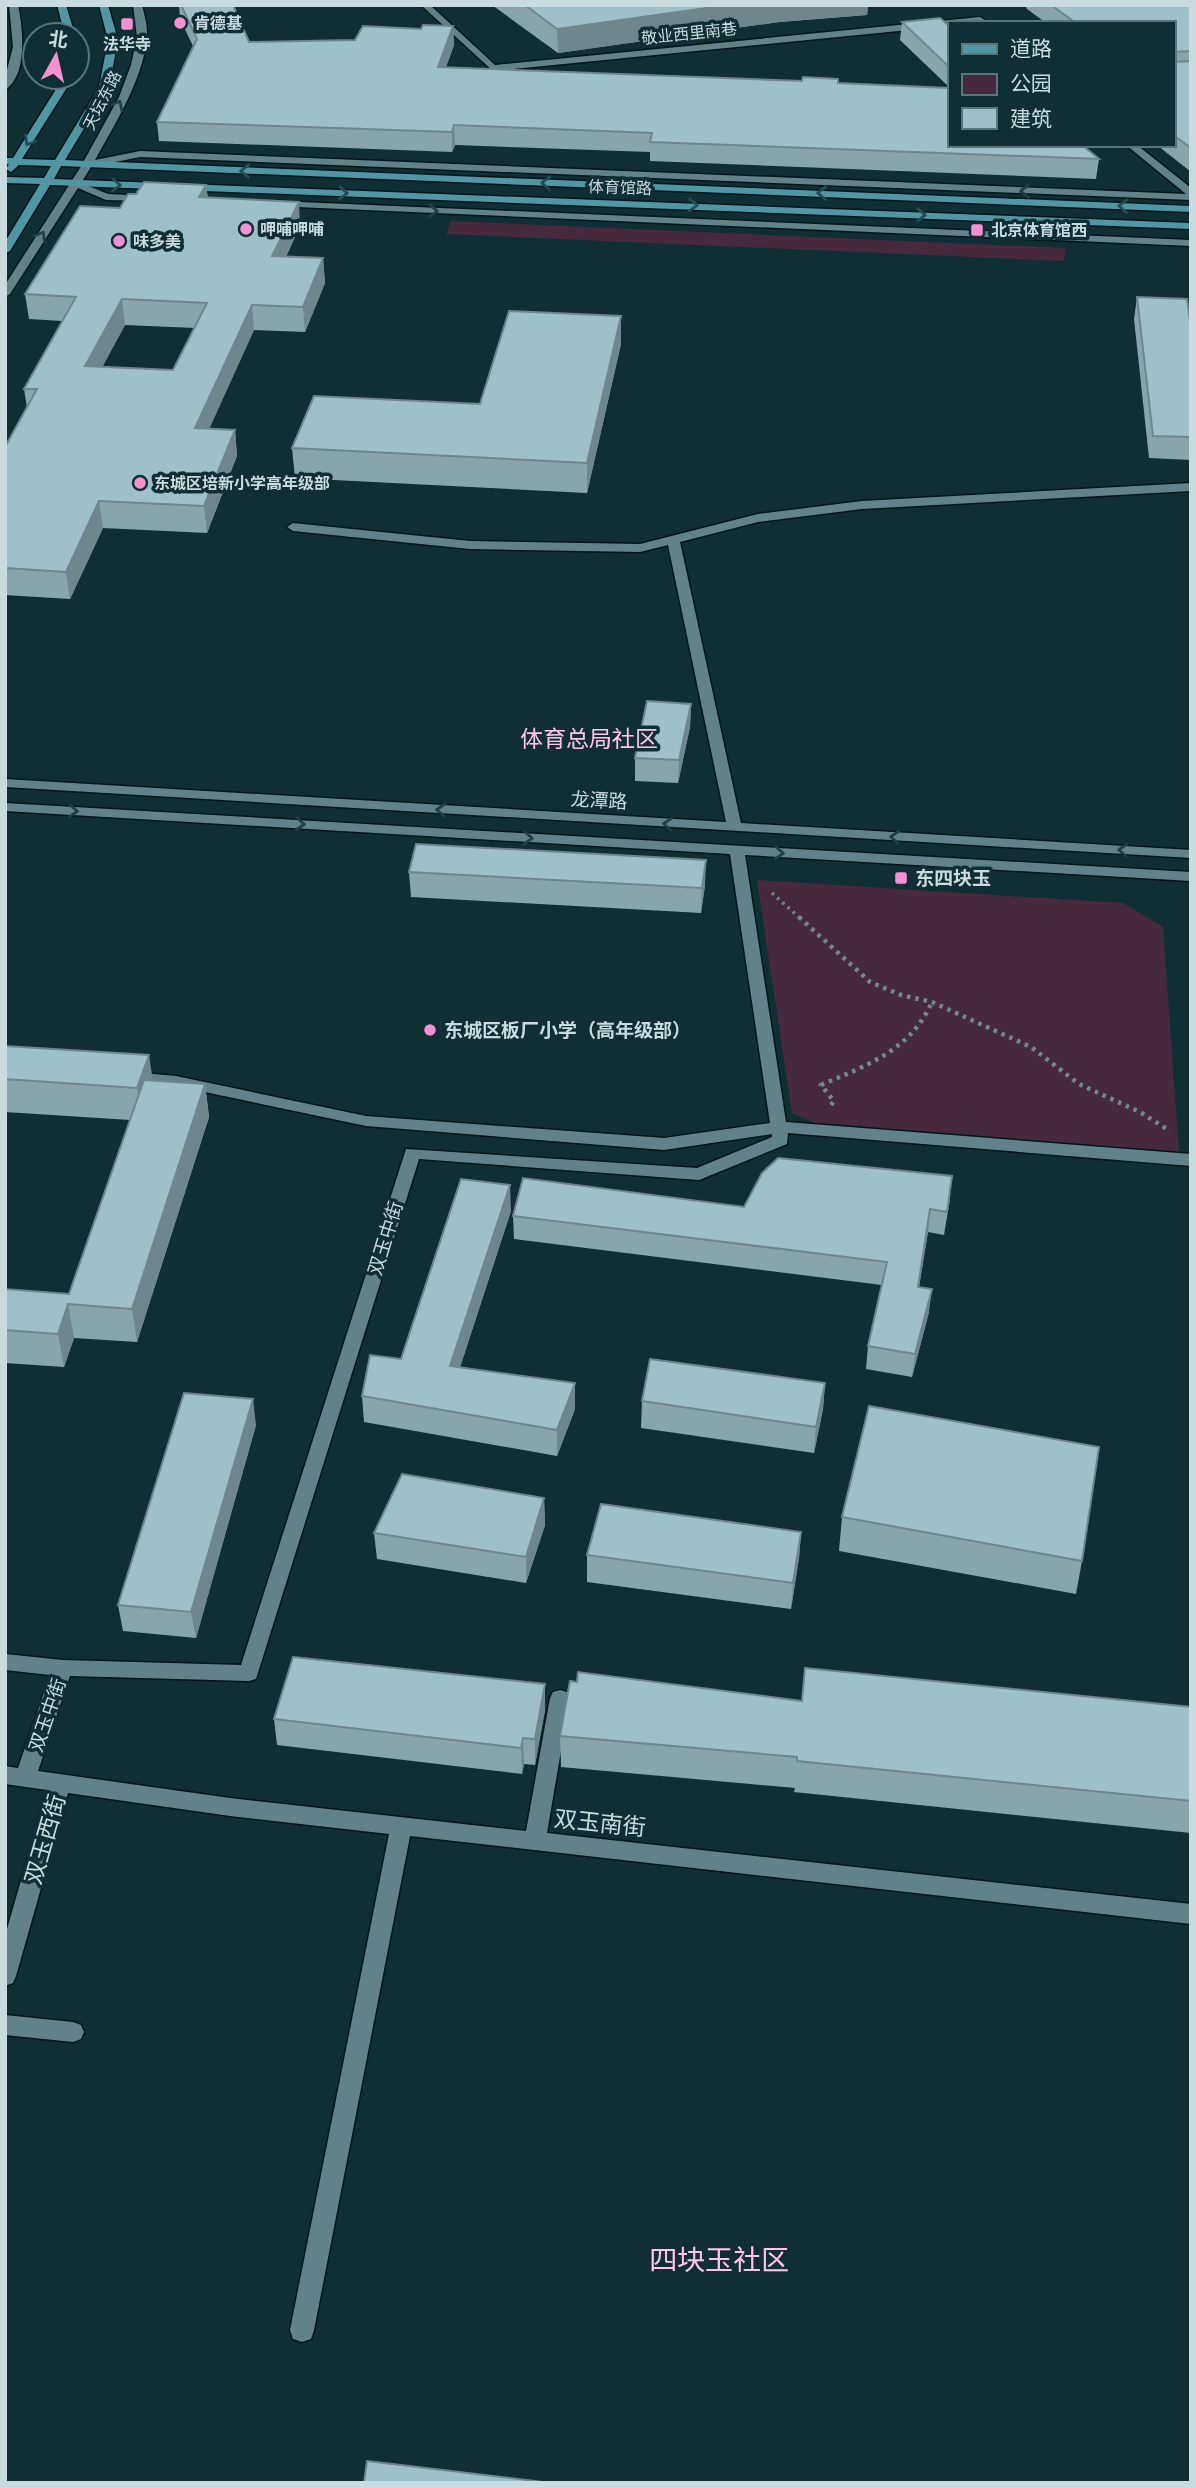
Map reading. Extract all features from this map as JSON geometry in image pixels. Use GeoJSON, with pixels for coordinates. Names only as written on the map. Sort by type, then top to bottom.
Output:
{"type":"FeatureCollection","features":[{"type":"Feature","properties":{"kind":"main road","name":"天坛东路"},"geometry":{"type":"LineString","coordinates":[[5,251],[104,87],[113,40],[103,5]]}},
{"type":"Feature","properties":{"kind":"main road"},"geometry":{"type":"LineString","coordinates":[[48,182],[5,179],[11,161],[60,91]]}},
{"type":"Feature","properties":{"kind":"main road","name":"体育馆路"},"geometry":{"type":"LineString","coordinates":[[11,161],[1191,209]]}},
{"type":"Feature","properties":{"kind":"main road","name":"体育馆路"},"geometry":{"type":"LineString","coordinates":[[48,182],[1191,226]]}},
{"type":"Feature","properties":{"kind":"street"},"geometry":{"type":"LineString","coordinates":[[5,87],[19,53],[19,30],[13,5]]}},
{"type":"Feature","properties":{"kind":"street","name":"天坛东路"},"geometry":{"type":"LineString","coordinates":[[5,294],[120,103],[136,67],[143,35],[137,5]]}},
{"type":"Feature","properties":{"kind":"street","name":"敬业西里南巷"},"geometry":{"type":"LineString","coordinates":[[425,5],[493,68],[948,24]]}},
{"type":"Feature","properties":{"kind":"street"},"geometry":{"type":"LineString","coordinates":[[971,12],[982,21]]}},
{"type":"Feature","properties":{"kind":"street"},"geometry":{"type":"LineString","coordinates":[[1133,147],[1191,195]]}},
{"type":"Feature","properties":{"kind":"street"},"geometry":{"type":"LineString","coordinates":[[85,164],[139,154],[1191,195]]}},
{"type":"Feature","properties":{"kind":"street"},"geometry":{"type":"LineString","coordinates":[[74,183],[106,197],[161,199]]}},
{"type":"Feature","properties":{"kind":"street"},"geometry":{"type":"LineString","coordinates":[[271,204],[1191,243]]}},
{"type":"Feature","properties":{"kind":"street"},"geometry":{"type":"LineString","coordinates":[[293,527],[470,545],[640,548],[758,518],[862,505],[1191,487]]}},
{"type":"Feature","properties":{"kind":"street"},"geometry":{"type":"LineString","coordinates":[[673,538],[735,828]]}},
{"type":"Feature","properties":{"kind":"street","name":"龙潭路"},"geometry":{"type":"LineString","coordinates":[[5,783],[1191,854]]}},
{"type":"Feature","properties":{"kind":"street"},"geometry":{"type":"LineString","coordinates":[[5,807],[1191,877]]}},
{"type":"Feature","properties":{"kind":"street"},"geometry":{"type":"LineString","coordinates":[[737,850],[740,887],[779,1127]]}},
{"type":"Feature","properties":{"kind":"street"},"geometry":{"type":"LineString","coordinates":[[110,1074],[176,1081],[366,1121],[664,1144],[779,1127],[1191,1160]]}},
{"type":"Feature","properties":{"kind":"street","name":"双玉中街"},"geometry":{"type":"LineString","coordinates":[[15,1776],[63,1668],[249,1673],[412,1153],[699,1174],[781,1140],[779,1127]]}},
{"type":"Feature","properties":{"kind":"street"},"geometry":{"type":"LineString","coordinates":[[5,1662],[63,1668]]}},
{"type":"Feature","properties":{"kind":"street"},"geometry":{"type":"LineString","coordinates":[[535,1841],[560,1698]]}},
{"type":"Feature","properties":{"kind":"street","name":"双玉南街"},"geometry":{"type":"LineString","coordinates":[[15,1776],[230,1807],[1191,1914]]}},
{"type":"Feature","properties":{"kind":"street","name":"双玉西街"},"geometry":{"type":"LineString","coordinates":[[5,1976],[60,1782]]}},
{"type":"Feature","properties":{"kind":"street"},"geometry":{"type":"LineString","coordinates":[[302,2330],[401,1826]]}},
{"type":"Feature","properties":{"kind":"street"},"geometry":{"type":"LineString","coordinates":[[5,2025],[74,2032]]}},
{"type":"Feature","properties":{"kind":"path"},"geometry":{"type":"LineString","coordinates":[[740,887],[771,892],[870,982],[901,995],[932,1002],[1031,1047],[1079,1084],[1140,1112],[1178,1136]]}},
{"type":"Feature","properties":{"kind":"path"},"geometry":{"type":"LineString","coordinates":[[817,1130],[834,1101],[821,1085],[902,1047],[925,1023],[932,1002]]}},
{"type":"Feature","properties":{"kind":"green space"},"geometry":{"type":"Polygon","coordinates":[[[451,221],[1066,248],[1064,261],[446,234],[451,221]]]}},
{"type":"Feature","properties":{"kind":"green space"},"geometry":{"type":"Polygon","coordinates":[[[757,880],[1123,903],[1163,927],[1179,1153],[815,1123],[792,1113],[757,880]]]}},
{"type":"Feature","properties":{"kind":"building"},"geometry":{"type":"Polygon","coordinates":[[[181,5],[233,5],[249,42],[355,40],[363,26],[421,29],[423,25],[453,26],[438,67],[802,81],[803,77],[838,79],[838,83],[948,88],[948,147],[1084,147],[1099,159],[650,142],[652,133],[454,125],[452,132],[157,122],[197,39],[181,5]]]}},
{"type":"Feature","properties":{"kind":"building"},"geometry":{"type":"Polygon","coordinates":[[[525,5],[728,5],[557,29],[525,5]]]}},
{"type":"Feature","properties":{"kind":"building"},"geometry":{"type":"Polygon","coordinates":[[[1051,5],[1191,5],[1191,51],[1175,52],[1175,21],[1073,21],[1051,5]]]}},
{"type":"Feature","properties":{"kind":"building"},"geometry":{"type":"Polygon","coordinates":[[[940,18],[948,25],[948,66],[902,22],[940,18]]]}},
{"type":"Feature","properties":{"kind":"building"},"geometry":{"type":"Polygon","coordinates":[[[1191,61],[1191,148],[1175,136],[1175,62],[1191,61]]]}},
{"type":"Feature","properties":{"kind":"building"},"geometry":{"type":"Polygon","coordinates":[[[144,182],[206,185],[199,197],[299,202],[272,256],[323,258],[303,307],[252,305],[195,428],[235,430],[204,506],[99,501],[66,572],[5,568],[5,447],[37,389],[24,389],[76,297],[25,294],[80,206],[120,208],[128,194],[136,194],[144,182]],[[122,299],[85,366],[173,370],[207,303],[122,299]]]}},
{"type":"Feature","properties":{"kind":"building"},"geometry":{"type":"Polygon","coordinates":[[[1137,297],[1187,299],[1191,328],[1191,437],[1153,436],[1137,297]]]}},
{"type":"Feature","properties":{"kind":"building"},"geometry":{"type":"Polygon","coordinates":[[[509,311],[621,316],[587,463],[292,448],[314,396],[480,404],[509,311]]]}},
{"type":"Feature","properties":{"kind":"building"},"geometry":{"type":"Polygon","coordinates":[[[647,701],[691,704],[679,760],[635,758],[647,701]]]}},
{"type":"Feature","properties":{"kind":"building"},"geometry":{"type":"Polygon","coordinates":[[[416,844],[706,860],[702,888],[409,872],[416,844]]]}},
{"type":"Feature","properties":{"kind":"building"},"geometry":{"type":"Polygon","coordinates":[[[5,1046],[149,1055],[137,1088],[5,1079],[5,1046]]]}},
{"type":"Feature","properties":{"kind":"building"},"geometry":{"type":"Polygon","coordinates":[[[144,1080],[205,1084],[132,1309],[68,1304],[58,1334],[5,1330],[5,1289],[69,1294],[144,1080]]]}},
{"type":"Feature","properties":{"kind":"building"},"geometry":{"type":"Polygon","coordinates":[[[778,1158],[952,1176],[947,1212],[930,1209],[918,1287],[932,1289],[915,1354],[868,1346],[887,1262],[513,1216],[523,1178],[744,1207],[762,1173],[778,1158]]]}},
{"type":"Feature","properties":{"kind":"building"},"geometry":{"type":"Polygon","coordinates":[[[461,1179],[510,1185],[450,1366],[575,1383],[557,1430],[362,1396],[370,1355],[401,1359],[461,1179]]]}},
{"type":"Feature","properties":{"kind":"building"},"geometry":{"type":"Polygon","coordinates":[[[650,1359],[825,1383],[816,1427],[642,1401],[650,1359]]]}},
{"type":"Feature","properties":{"kind":"building"},"geometry":{"type":"Polygon","coordinates":[[[184,1393],[253,1399],[191,1612],[118,1605],[184,1393]]]}},
{"type":"Feature","properties":{"kind":"building"},"geometry":{"type":"Polygon","coordinates":[[[869,1406],[1099,1447],[1082,1561],[842,1517],[869,1406]]]}},
{"type":"Feature","properties":{"kind":"building"},"geometry":{"type":"Polygon","coordinates":[[[402,1474],[544,1498],[526,1557],[374,1533],[402,1474]]]}},
{"type":"Feature","properties":{"kind":"building"},"geometry":{"type":"Polygon","coordinates":[[[601,1504],[801,1532],[793,1583],[587,1555],[601,1504]]]}},
{"type":"Feature","properties":{"kind":"building"},"geometry":{"type":"Polygon","coordinates":[[[293,1657],[545,1684],[535,1739],[523,1738],[521,1748],[274,1719],[293,1657]]]}},
{"type":"Feature","properties":{"kind":"building"},"geometry":{"type":"Polygon","coordinates":[[[805,1668],[1191,1707],[1191,1801],[797,1761],[797,1757],[560,1736],[570,1681],[577,1682],[578,1672],[802,1701],[805,1668]]]}},
{"type":"Feature","properties":{"kind":"building"},"geometry":{"type":"Polygon","coordinates":[[[367,2461],[551,2483],[364,2483],[367,2461]]]}},
{"type":"Feature","properties":{"kind":"place","name":"肯德基"},"geometry":{"type":"Point","coordinates":[180,23]}},
{"type":"Feature","properties":{"kind":"place","name":"法华寺"},"geometry":{"type":"Point","coordinates":[127,24]}},
{"type":"Feature","properties":{"kind":"place","name":"呷哺呷哺"},"geometry":{"type":"Point","coordinates":[246,229]}},
{"type":"Feature","properties":{"kind":"place","name":"北京体育馆西"},"geometry":{"type":"Point","coordinates":[977,230]}},
{"type":"Feature","properties":{"kind":"place","name":"味多美"},"geometry":{"type":"Point","coordinates":[119,241]}},
{"type":"Feature","properties":{"kind":"place","name":"东城区培新小学高年级部"},"geometry":{"type":"Point","coordinates":[140,483]}},
{"type":"Feature","properties":{"kind":"place","name":"东四块玉"},"geometry":{"type":"Point","coordinates":[901,878]}},
{"type":"Feature","properties":{"kind":"place","name":"东城区板厂小学（高年级部）"},"geometry":{"type":"Point","coordinates":[430,1030]}},
{"type":"Feature","properties":{"kind":"district","name":"体育总局社区"},"geometry":{"type":"Point","coordinates":[589,738]}},
{"type":"Feature","properties":{"kind":"district","name":"四块玉社区"},"geometry":{"type":"Point","coordinates":[719,2259]}}]}
